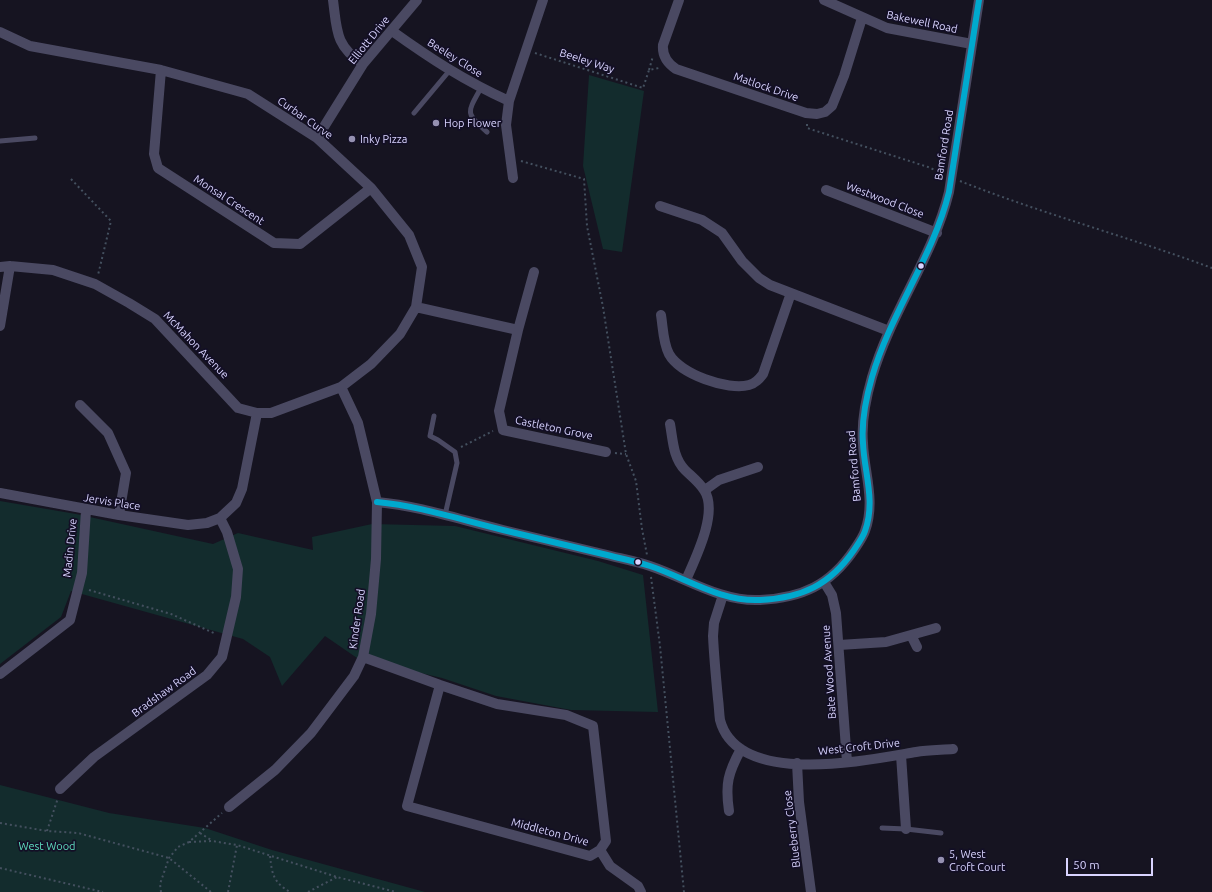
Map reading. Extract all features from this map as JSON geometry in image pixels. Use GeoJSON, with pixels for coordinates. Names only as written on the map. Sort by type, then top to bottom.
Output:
{"type":"FeatureCollection","features":[{"type":"Feature","properties":{"kind":"street"},"geometry":{"type":"LineString","coordinates":[[333,0],[338,38],[343,47],[363,64]]}},
{"type":"Feature","properties":{"kind":"street","name":"Elliott Drive"},"geometry":{"type":"LineString","coordinates":[[317,138],[363,64],[417,0]]}},
{"type":"Feature","properties":{"kind":"street"},"geometry":{"type":"LineString","coordinates":[[513,178],[512,159],[506,125],[509,101],[543,0]]}},
{"type":"Feature","properties":{"kind":"street"},"geometry":{"type":"LineString","coordinates":[[670,64],[664,57],[663,44],[679,0]]}},
{"type":"Feature","properties":{"kind":"street","name":"Bakewell Road"},"geometry":{"type":"LineString","coordinates":[[824,0],[887,28],[909,34],[972,44]]}},
{"type":"Feature","properties":{"kind":"street","name":"Bamford Road"},"geometry":{"type":"LineString","coordinates":[[377,502],[408,505],[650,566],[723,595],[758,600],[781,598],[809,590],[824,582],[846,562],[865,532],[869,514],[870,496],[862,443],[863,422],[873,374],[889,331],[937,233],[944,212],[951,178],[978,0]]}},
{"type":"Feature","properties":{"kind":"street","name":"Matlock Drive"},"geometry":{"type":"LineString","coordinates":[[670,64],[676,69],[806,113],[825,112],[832,106],[844,76],[862,18]]}},
{"type":"Feature","properties":{"kind":"street","name":"Beeley Close"},"geometry":{"type":"LineString","coordinates":[[392,31],[450,70],[481,88],[509,101]]}},
{"type":"Feature","properties":{"kind":"street","name":"Curbar Curve"},"geometry":{"type":"LineString","coordinates":[[0,32],[30,46],[160,70],[248,94],[317,138],[371,188],[409,235],[422,267],[416,307],[400,334],[371,364],[340,387]]}},
{"type":"Feature","properties":{"kind":"street","name":"Monsal Crescent"},"geometry":{"type":"LineString","coordinates":[[160,70],[154,154],[158,168],[274,243],[300,244],[371,188]]}},
{"type":"Feature","properties":{"kind":"street","name":"Westwood Close"},"geometry":{"type":"LineString","coordinates":[[826,190],[937,233]]}},
{"type":"Feature","properties":{"kind":"street"},"geometry":{"type":"LineString","coordinates":[[660,206],[702,220],[714,227],[722,233],[742,261],[759,278],[791,293],[889,331]]}},
{"type":"Feature","properties":{"kind":"street"},"geometry":{"type":"LineString","coordinates":[[0,326],[5,267]]}},
{"type":"Feature","properties":{"kind":"street","name":"McMahon Avenue"},"geometry":{"type":"LineString","coordinates":[[5,267],[53,270],[95,284],[155,319],[238,408],[257,413],[271,413],[286,409],[340,387]]}},
{"type":"Feature","properties":{"kind":"street","name":"Castleton Grove"},"geometry":{"type":"LineString","coordinates":[[534,272],[518,330],[499,411],[503,430],[606,452]]}},
{"type":"Feature","properties":{"kind":"street"},"geometry":{"type":"LineString","coordinates":[[662,315],[669,354],[676,364],[685,371],[732,386],[750,385],[758,381],[763,374],[791,293]]}},
{"type":"Feature","properties":{"kind":"street"},"geometry":{"type":"LineString","coordinates":[[416,307],[518,330]]}},
{"type":"Feature","properties":{"kind":"street","name":"Kinder Road"},"geometry":{"type":"LineString","coordinates":[[229,807],[275,770],[312,733],[354,676],[363,657],[371,614],[376,567],[377,502],[358,423],[340,387]]}},
{"type":"Feature","properties":{"kind":"street"},"geometry":{"type":"LineString","coordinates":[[80,405],[108,433],[126,473],[119,515]]}},
{"type":"Feature","properties":{"kind":"street"},"geometry":{"type":"LineString","coordinates":[[220,518],[236,503],[242,489],[257,413]]}},
{"type":"Feature","properties":{"kind":"street"},"geometry":{"type":"LineString","coordinates":[[670,424],[677,459],[683,469],[705,490],[708,507],[707,526],[702,544],[686,580]]}},
{"type":"Feature","properties":{"kind":"street"},"geometry":{"type":"LineString","coordinates":[[705,490],[719,480],[758,467]]}},
{"type":"Feature","properties":{"kind":"street","name":"Jervis Place"},"geometry":{"type":"LineString","coordinates":[[0,494],[86,510],[188,525],[207,523],[220,518]]}},
{"type":"Feature","properties":{"kind":"street","name":"Madin Drive"},"geometry":{"type":"LineString","coordinates":[[0,674],[70,620],[82,572],[86,510]]}},
{"type":"Feature","properties":{"kind":"street","name":"Bradshaw Road"},"geometry":{"type":"LineString","coordinates":[[60,789],[94,757],[207,676],[222,657],[236,597],[238,569],[227,532],[220,518]]}},
{"type":"Feature","properties":{"kind":"street","name":"Bate Wood Avenue"},"geometry":{"type":"LineString","coordinates":[[824,582],[834,601],[839,645],[847,762]]}},
{"type":"Feature","properties":{"kind":"street","name":"West Croft Drive"},"geometry":{"type":"LineString","coordinates":[[723,595],[714,623],[713,636],[720,720],[728,735],[741,749],[752,756],[797,763],[847,762],[952,749]]}},
{"type":"Feature","properties":{"kind":"street"},"geometry":{"type":"LineString","coordinates":[[839,645],[873,644],[936,628]]}},
{"type":"Feature","properties":{"kind":"street"},"geometry":{"type":"LineString","coordinates":[[911,635],[916,647]]}},
{"type":"Feature","properties":{"kind":"street","name":"Middleton Drive"},"geometry":{"type":"LineString","coordinates":[[363,657],[440,686],[497,704],[566,714],[593,726],[606,841],[600,850],[590,856],[407,806],[440,686]]}},
{"type":"Feature","properties":{"kind":"street"},"geometry":{"type":"LineString","coordinates":[[729,811],[726,794],[727,781],[729,773],[741,749]]}},
{"type":"Feature","properties":{"kind":"street"},"geometry":{"type":"LineString","coordinates":[[901,755],[906,829]]}},
{"type":"Feature","properties":{"kind":"street","name":"Blueberry Close"},"geometry":{"type":"LineString","coordinates":[[797,763],[799,802],[811,892]]}},
{"type":"Feature","properties":{"kind":"street"},"geometry":{"type":"LineString","coordinates":[[600,850],[610,866],[638,886],[641,892]]}},
{"type":"Feature","properties":{"kind":"lane"},"geometry":{"type":"LineString","coordinates":[[414,114],[450,70]]}},
{"type":"Feature","properties":{"kind":"lane"},"geometry":{"type":"LineString","coordinates":[[481,88],[471,106],[470,113],[473,120],[487,132]]}},
{"type":"Feature","properties":{"kind":"lane"},"geometry":{"type":"LineString","coordinates":[[0,141],[35,138]]}},
{"type":"Feature","properties":{"kind":"lane"},"geometry":{"type":"LineString","coordinates":[[434,416],[430,436],[454,451],[457,463],[445,515]]}},
{"type":"Feature","properties":{"kind":"lane"},"geometry":{"type":"LineString","coordinates":[[882,828],[941,833]]}},
{"type":"Feature","properties":{"kind":"path","name":"Beeley Way"},"geometry":{"type":"LineString","coordinates":[[526,50],[643,88],[649,70],[670,64]]}},
{"type":"Feature","properties":{"kind":"path"},"geometry":{"type":"LineString","coordinates":[[806,113],[807,128],[928,167],[951,178],[1028,207],[1174,254],[1212,268]]}},
{"type":"Feature","properties":{"kind":"path"},"geometry":{"type":"LineString","coordinates":[[512,159],[584,179],[587,226],[604,307],[626,454],[636,481],[642,528],[650,566],[660,646],[684,892]]}},
{"type":"Feature","properties":{"kind":"path"},"geometry":{"type":"LineString","coordinates":[[72,179],[112,221],[95,284]]}},
{"type":"Feature","properties":{"kind":"path"},"geometry":{"type":"LineString","coordinates":[[454,451],[483,437],[502,425]]}},
{"type":"Feature","properties":{"kind":"path"},"geometry":{"type":"LineString","coordinates":[[78,587],[171,614],[227,639]]}},
{"type":"Feature","properties":{"kind":"path"},"geometry":{"type":"LineString","coordinates":[[48,831],[60,789]]}},
{"type":"Feature","properties":{"kind":"path"},"geometry":{"type":"LineString","coordinates":[[161,892],[160,884],[169,858],[178,847],[189,842],[229,807]]}},
{"type":"Feature","properties":{"kind":"path"},"geometry":{"type":"LineString","coordinates":[[0,823],[48,831],[78,833],[169,858],[210,892]]}},
{"type":"Feature","properties":{"kind":"path"},"geometry":{"type":"LineString","coordinates":[[200,832],[212,841]]}},
{"type":"Feature","properties":{"kind":"path"},"geometry":{"type":"LineString","coordinates":[[189,842],[212,841],[237,845],[337,878],[396,892]]}},
{"type":"Feature","properties":{"kind":"path"},"geometry":{"type":"LineString","coordinates":[[228,892],[237,845]]}},
{"type":"Feature","properties":{"kind":"path"},"geometry":{"type":"LineString","coordinates":[[270,856],[273,877],[282,888],[290,892]]}},
{"type":"Feature","properties":{"kind":"path"},"geometry":{"type":"LineString","coordinates":[[0,868],[103,892]]}},
{"type":"Feature","properties":{"kind":"path"},"geometry":{"type":"LineString","coordinates":[[308,892],[337,878]]}},
{"type":"Feature","properties":{"kind":"green space"},"geometry":{"type":"Polygon","coordinates":[[[589,75],[644,91],[622,252],[603,249],[583,166],[589,75]]]}},
{"type":"Feature","properties":{"kind":"green space"},"geometry":{"type":"Polygon","coordinates":[[[0,501],[76,514],[213,544],[238,533],[313,550],[312,537],[372,524],[455,526],[598,561],[643,575],[658,712],[571,710],[496,696],[442,678],[357,658],[325,636],[282,686],[270,657],[243,639],[71,591],[61,617],[0,664],[0,501]]]}},
{"type":"Feature","properties":{"kind":"green space","name":"West Wood"},"geometry":{"type":"Polygon","coordinates":[[[0,785],[109,813],[205,828],[272,850],[425,892],[0,892],[0,785]]]}},
{"type":"Feature","properties":{"kind":"transit line"},"geometry":{"type":"LineString","coordinates":[[377,502],[425,510],[650,566],[718,593],[746,600],[775,599],[802,593],[825,581],[845,562],[854,550],[865,531],[868,520],[869,498],[863,434],[863,418],[866,401],[880,353],[933,239],[949,192],[979,0]]}},
{"type":"Feature","properties":{"kind":"place","name":"Hop Flower"},"geometry":{"type":"Point","coordinates":[436,123]}},
{"type":"Feature","properties":{"kind":"place","name":"Inky Pizza"},"geometry":{"type":"Point","coordinates":[352,139]}},
{"type":"Feature","properties":{"kind":"place","name":"5, West Croft Court"},"geometry":{"type":"Point","coordinates":[941,860]}}]}
